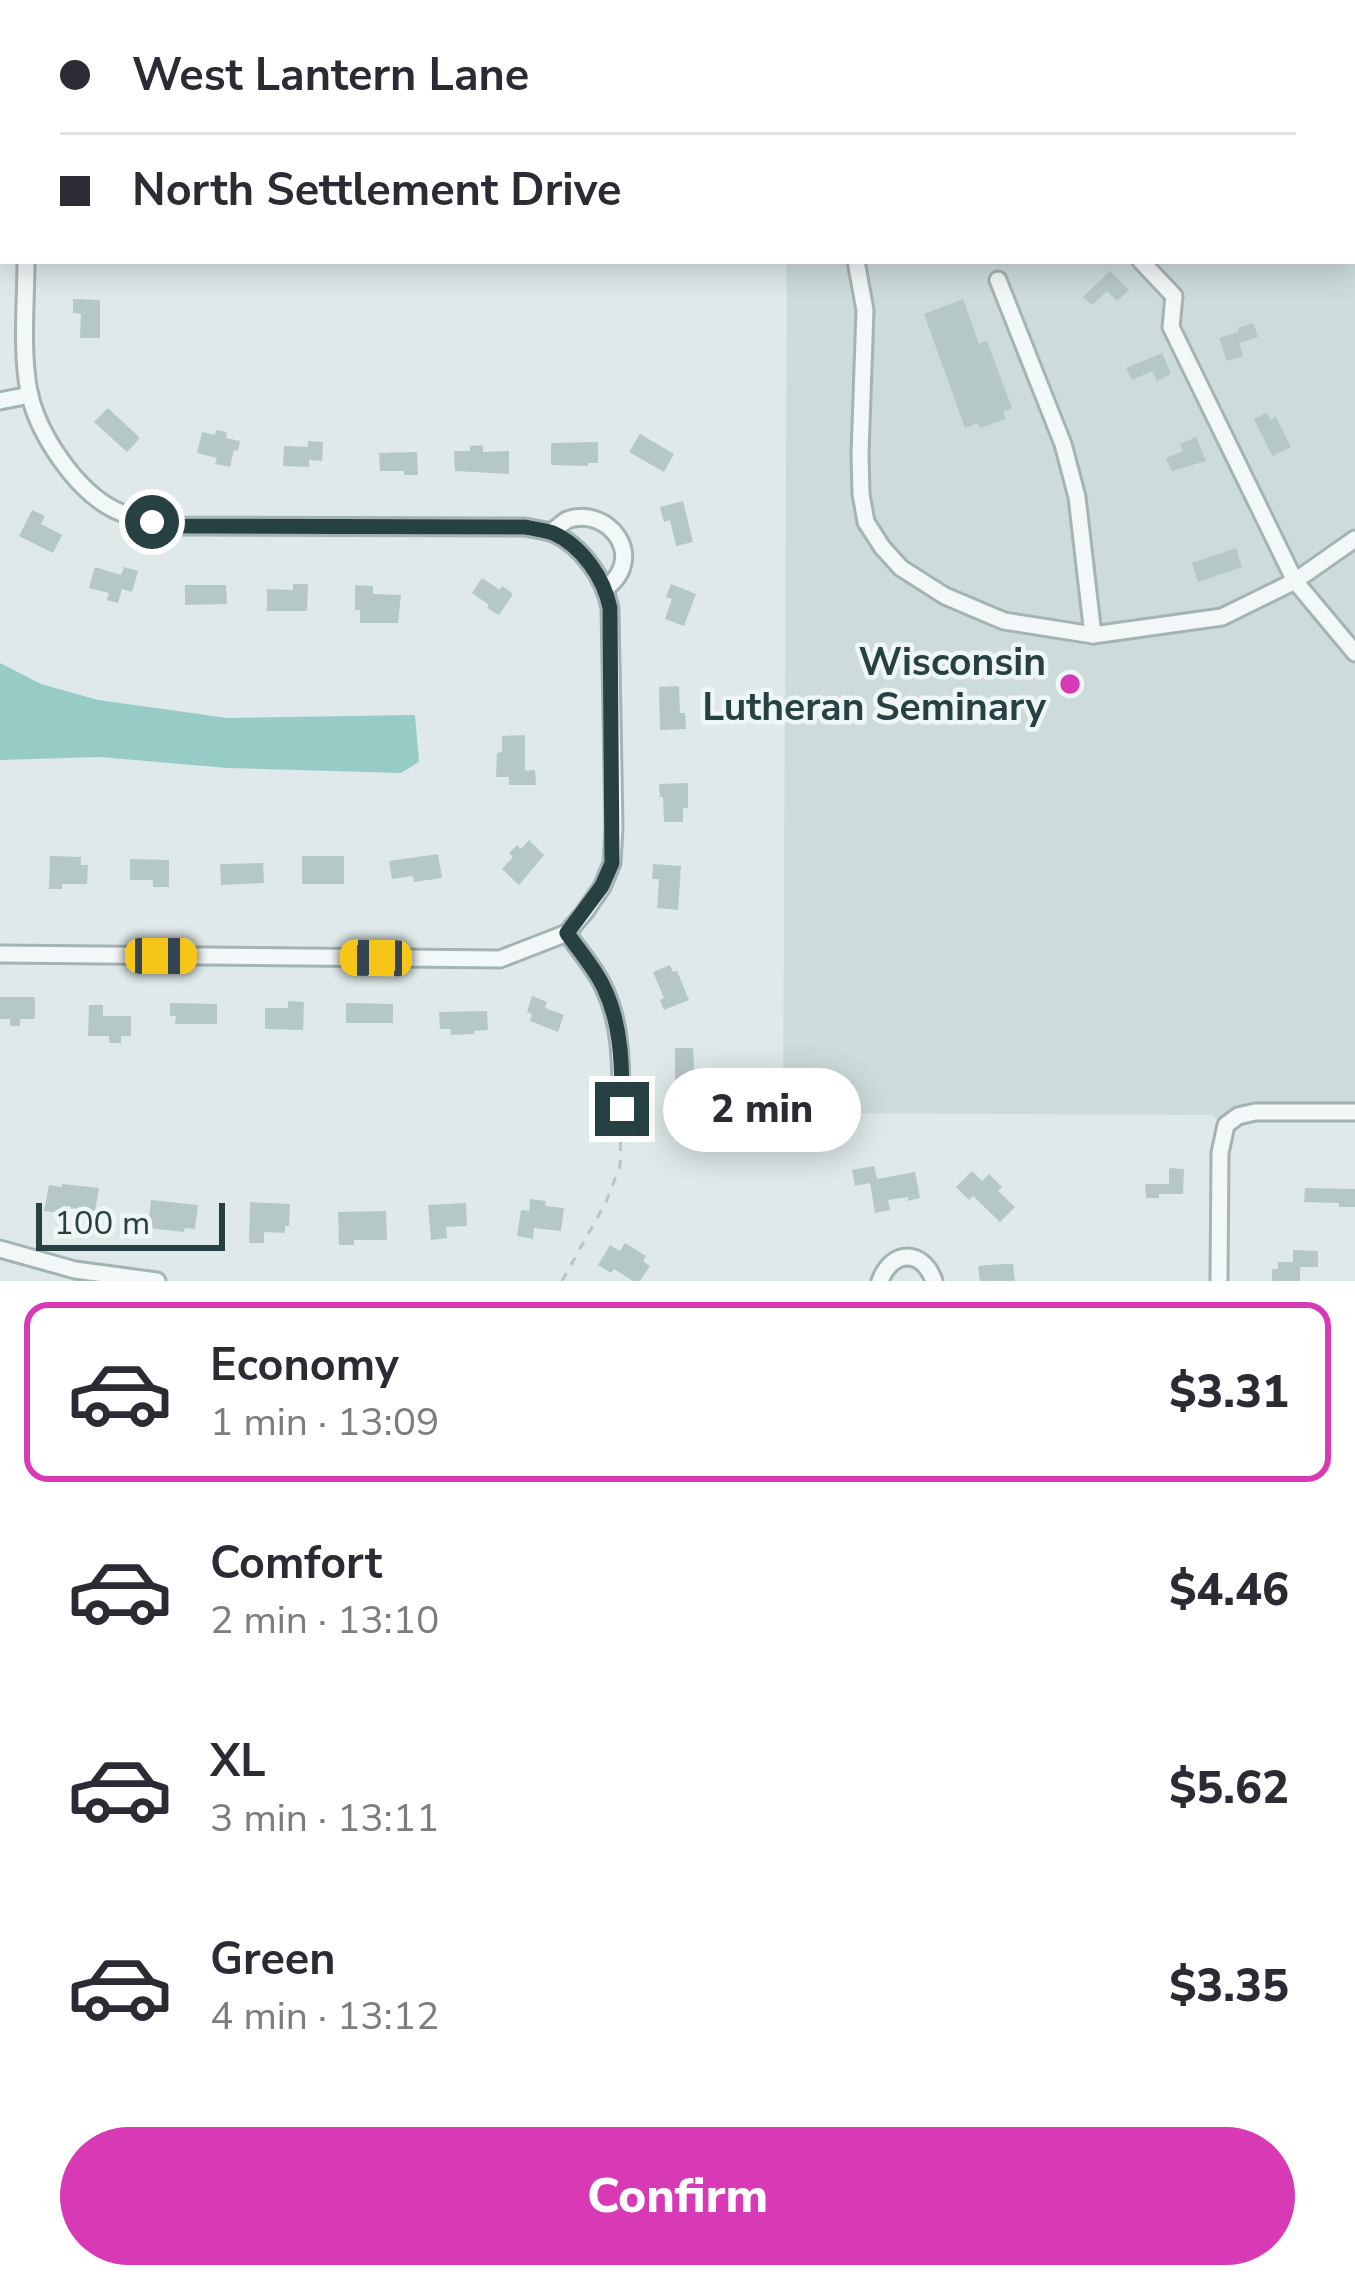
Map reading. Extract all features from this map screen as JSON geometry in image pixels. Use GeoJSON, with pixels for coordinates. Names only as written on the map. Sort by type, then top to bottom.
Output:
{"type":"FeatureCollection","features":[{"type":"Feature","properties":{"kind":"street"},"geometry":{"type":"LineString","coordinates":[[0,954],[500,959],[567,933],[602,886],[612,863],[610,608],[606,588],[588,563],[551,532],[525,527],[178,526],[115,510],[91,493],[56,453],[30,395],[26,264]]}},
{"type":"Feature","properties":{"kind":"street"},"geometry":{"type":"LineString","coordinates":[[857,264],[865,310],[860,454],[866,522],[901,568],[945,596],[1004,621],[1093,635],[1222,617],[1295,581],[1355,539]]}},
{"type":"Feature","properties":{"kind":"street"},"geometry":{"type":"LineString","coordinates":[[1144,264],[1174,296],[1172,328],[1295,581],[1355,653]]}},
{"type":"Feature","properties":{"kind":"street"},"geometry":{"type":"LineString","coordinates":[[998,280],[1063,444],[1077,496],[1093,635]]}},
{"type":"Feature","properties":{"kind":"street"},"geometry":{"type":"LineString","coordinates":[[0,401],[30,395]]}},
{"type":"Feature","properties":{"kind":"street"},"geometry":{"type":"LineString","coordinates":[[551,532],[566,520],[579,519],[603,523],[614,531],[624,554],[624,568],[606,588]]}},
{"type":"Feature","properties":{"kind":"street"},"geometry":{"type":"LineString","coordinates":[[567,933],[603,985],[611,1006],[622,1064],[622,1109]]}},
{"type":"Feature","properties":{"kind":"street"},"geometry":{"type":"LineString","coordinates":[[1219,1281],[1220,1154],[1226,1125],[1256,1112],[1355,1112]]}},
{"type":"Feature","properties":{"kind":"street"},"geometry":{"type":"LineString","coordinates":[[0,1250],[75,1270],[157,1281]]}},
{"type":"Feature","properties":{"kind":"street"},"geometry":{"type":"LineString","coordinates":[[880,1281],[894,1260],[912,1257],[927,1265],[934,1281]]}},
{"type":"Feature","properties":{"kind":"path"},"geometry":{"type":"LineString","coordinates":[[562,1281],[606,1202],[620,1166],[622,1109]]}},
{"type":"Feature","properties":{"kind":"shaded area","name":"Wisconsin Lutheran Seminary"},"geometry":{"type":"Polygon","coordinates":[[[787,264],[1355,264],[1355,1108],[1221,1123],[1212,1115],[783,1113],[787,264]]]}},
{"type":"Feature","properties":{"kind":"water"},"geometry":{"type":"Polygon","coordinates":[[[0,663],[41,684],[98,700],[227,718],[415,715],[419,762],[401,773],[227,768],[100,757],[0,760],[0,663]]]}},
{"type":"Feature","properties":{"kind":"building"},"geometry":{"type":"Polygon","coordinates":[[[1110,271],[1129,290],[1117,301],[1107,291],[1092,305],[1083,297],[1110,271]]]}},
{"type":"Feature","properties":{"kind":"building"},"geometry":{"type":"Polygon","coordinates":[[[73,299],[100,300],[100,338],[80,338],[81,314],[73,313],[73,299]]]}},
{"type":"Feature","properties":{"kind":"building"},"geometry":{"type":"Polygon","coordinates":[[[963,299],[979,344],[987,341],[1012,408],[1003,411],[1006,419],[980,428],[978,423],[965,428],[924,314],[963,299]]]}},
{"type":"Feature","properties":{"kind":"building"},"geometry":{"type":"Polygon","coordinates":[[[1253,323],[1258,337],[1239,343],[1243,356],[1227,361],[1219,338],[1253,323]]]}},
{"type":"Feature","properties":{"kind":"building"},"geometry":{"type":"Polygon","coordinates":[[[1162,353],[1171,374],[1157,381],[1152,371],[1132,380],[1126,368],[1162,353]]]}},
{"type":"Feature","properties":{"kind":"building"},"geometry":{"type":"Polygon","coordinates":[[[108,408],[140,438],[127,452],[94,422],[108,408]]]}},
{"type":"Feature","properties":{"kind":"building"},"geometry":{"type":"Polygon","coordinates":[[[1267,413],[1270,420],[1276,417],[1291,447],[1272,456],[1254,419],[1267,413]]]}},
{"type":"Feature","properties":{"kind":"building"},"geometry":{"type":"Polygon","coordinates":[[[216,430],[240,441],[230,467],[197,453],[202,432],[215,435],[216,430]]]}},
{"type":"Feature","properties":{"kind":"building"},"geometry":{"type":"Polygon","coordinates":[[[640,434],[674,454],[664,472],[629,452],[640,434]]]}},
{"type":"Feature","properties":{"kind":"building"},"geometry":{"type":"Polygon","coordinates":[[[1196,437],[1206,461],[1172,471],[1166,458],[1183,451],[1180,444],[1196,437]]]}},
{"type":"Feature","properties":{"kind":"building"},"geometry":{"type":"Polygon","coordinates":[[[308,441],[323,442],[322,461],[309,460],[309,467],[283,466],[284,446],[308,447],[308,441]]]}},
{"type":"Feature","properties":{"kind":"building"},"geometry":{"type":"Polygon","coordinates":[[[598,442],[598,463],[551,465],[551,443],[598,442]]]}},
{"type":"Feature","properties":{"kind":"building"},"geometry":{"type":"Polygon","coordinates":[[[483,445],[483,452],[509,451],[509,474],[455,471],[454,451],[483,445]]]}},
{"type":"Feature","properties":{"kind":"building"},"geometry":{"type":"Polygon","coordinates":[[[417,452],[418,475],[380,471],[379,453],[417,452]]]}},
{"type":"Feature","properties":{"kind":"building"},"geometry":{"type":"Polygon","coordinates":[[[683,501],[693,542],[676,546],[670,520],[664,522],[660,507],[683,501]]]}},
{"type":"Feature","properties":{"kind":"building"},"geometry":{"type":"Polygon","coordinates":[[[32,510],[45,516],[41,524],[62,535],[53,553],[19,536],[32,510]]]}},
{"type":"Feature","properties":{"kind":"building"},"geometry":{"type":"Polygon","coordinates":[[[1236,548],[1242,567],[1198,582],[1192,563],[1236,548]]]}},
{"type":"Feature","properties":{"kind":"building"},"geometry":{"type":"Polygon","coordinates":[[[95,567],[121,575],[124,567],[138,571],[132,592],[122,589],[118,603],[107,600],[109,593],[89,588],[95,567]]]}},
{"type":"Feature","properties":{"kind":"building"},"geometry":{"type":"Polygon","coordinates":[[[482,578],[513,594],[499,615],[472,593],[482,578]]]}},
{"type":"Feature","properties":{"kind":"building"},"geometry":{"type":"Polygon","coordinates":[[[293,584],[308,584],[307,611],[267,611],[267,589],[293,590],[293,584]]]}},
{"type":"Feature","properties":{"kind":"building"},"geometry":{"type":"Polygon","coordinates":[[[671,584],[696,594],[684,626],[665,619],[671,584]]]}},
{"type":"Feature","properties":{"kind":"building"},"geometry":{"type":"Polygon","coordinates":[[[185,585],[226,585],[227,604],[185,605],[185,585]]]}},
{"type":"Feature","properties":{"kind":"building"},"geometry":{"type":"Polygon","coordinates":[[[355,585],[373,586],[373,594],[401,595],[398,623],[360,623],[355,585]]]}},
{"type":"Feature","properties":{"kind":"building"},"geometry":{"type":"Polygon","coordinates":[[[679,686],[686,729],[660,730],[659,687],[679,686]]]}},
{"type":"Feature","properties":{"kind":"building"},"geometry":{"type":"Polygon","coordinates":[[[525,735],[525,771],[535,770],[536,785],[509,785],[509,777],[496,777],[502,736],[525,735]]]}},
{"type":"Feature","properties":{"kind":"building"},"geometry":{"type":"Polygon","coordinates":[[[688,783],[683,822],[664,822],[659,784],[688,783]]]}},
{"type":"Feature","properties":{"kind":"building"},"geometry":{"type":"Polygon","coordinates":[[[529,840],[544,855],[519,885],[502,869],[513,857],[509,853],[529,840]]]}},
{"type":"Feature","properties":{"kind":"building"},"geometry":{"type":"Polygon","coordinates":[[[438,854],[442,878],[392,879],[389,861],[438,854]]]}},
{"type":"Feature","properties":{"kind":"building"},"geometry":{"type":"Polygon","coordinates":[[[50,856],[81,857],[81,865],[88,865],[87,884],[49,889],[50,856]]]}},
{"type":"Feature","properties":{"kind":"building"},"geometry":{"type":"Polygon","coordinates":[[[302,856],[344,856],[344,884],[302,884],[302,856]]]}},
{"type":"Feature","properties":{"kind":"building"},"geometry":{"type":"Polygon","coordinates":[[[130,859],[169,860],[169,887],[153,887],[153,880],[130,880],[130,859]]]}},
{"type":"Feature","properties":{"kind":"building"},"geometry":{"type":"Polygon","coordinates":[[[263,863],[264,883],[221,885],[220,864],[263,863]]]}},
{"type":"Feature","properties":{"kind":"building"},"geometry":{"type":"Polygon","coordinates":[[[653,864],[681,866],[678,910],[657,908],[659,879],[652,879],[653,864]]]}},
{"type":"Feature","properties":{"kind":"building"},"geometry":{"type":"Polygon","coordinates":[[[670,965],[689,1000],[664,1010],[653,972],[670,965]]]}},
{"type":"Feature","properties":{"kind":"building"},"geometry":{"type":"Polygon","coordinates":[[[532,996],[547,1002],[545,1008],[564,1015],[558,1032],[530,1021],[532,1014],[527,1012],[532,996]]]}},
{"type":"Feature","properties":{"kind":"building"},"geometry":{"type":"Polygon","coordinates":[[[0,997],[35,997],[35,1019],[20,1019],[20,1026],[10,1026],[10,1019],[0,1019],[0,997]]]}},
{"type":"Feature","properties":{"kind":"building"},"geometry":{"type":"Polygon","coordinates":[[[288,1001],[304,1002],[303,1030],[265,1029],[265,1008],[288,1008],[288,1001]]]}},
{"type":"Feature","properties":{"kind":"building"},"geometry":{"type":"Polygon","coordinates":[[[170,1003],[217,1004],[217,1024],[175,1024],[170,1003]]]}},
{"type":"Feature","properties":{"kind":"building"},"geometry":{"type":"Polygon","coordinates":[[[346,1003],[393,1004],[393,1023],[346,1023],[346,1003]]]}},
{"type":"Feature","properties":{"kind":"building"},"geometry":{"type":"Polygon","coordinates":[[[89,1005],[103,1005],[103,1016],[131,1016],[131,1036],[121,1036],[121,1043],[109,1043],[109,1036],[88,1036],[89,1005]]]}},
{"type":"Feature","properties":{"kind":"building"},"geometry":{"type":"Polygon","coordinates":[[[487,1011],[488,1030],[451,1035],[451,1029],[440,1029],[439,1012],[487,1011]]]}},
{"type":"Feature","properties":{"kind":"building"},"geometry":{"type":"Polygon","coordinates":[[[675,1048],[693,1048],[695,1089],[675,1089],[675,1048]]]}},
{"type":"Feature","properties":{"kind":"building"},"geometry":{"type":"Polygon","coordinates":[[[874,1166],[877,1179],[915,1172],[920,1198],[888,1200],[890,1210],[875,1213],[870,1183],[855,1186],[852,1170],[874,1166]]]}},
{"type":"Feature","properties":{"kind":"building"},"geometry":{"type":"Polygon","coordinates":[[[1169,1168],[1184,1169],[1183,1194],[1146,1198],[1145,1184],[1169,1184],[1169,1168]]]}},
{"type":"Feature","properties":{"kind":"building"},"geometry":{"type":"Polygon","coordinates":[[[972,1171],[982,1181],[989,1174],[1015,1207],[1000,1222],[956,1187],[972,1171]]]}},
{"type":"Feature","properties":{"kind":"building"},"geometry":{"type":"Polygon","coordinates":[[[49,1185],[99,1188],[94,1217],[44,1211],[49,1185]]]}},
{"type":"Feature","properties":{"kind":"building"},"geometry":{"type":"Polygon","coordinates":[[[1305,1188],[1355,1189],[1355,1207],[1304,1202],[1305,1188]]]}},
{"type":"Feature","properties":{"kind":"building"},"geometry":{"type":"Polygon","coordinates":[[[530,1199],[564,1208],[561,1231],[534,1228],[533,1239],[517,1236],[521,1210],[529,1211],[530,1199]]]}},
{"type":"Feature","properties":{"kind":"building"},"geometry":{"type":"Polygon","coordinates":[[[151,1200],[198,1205],[195,1229],[148,1228],[151,1200]]]}},
{"type":"Feature","properties":{"kind":"building"},"geometry":{"type":"Polygon","coordinates":[[[250,1202],[290,1204],[285,1233],[264,1232],[264,1243],[249,1243],[250,1202]]]}},
{"type":"Feature","properties":{"kind":"building"},"geometry":{"type":"Polygon","coordinates":[[[466,1203],[467,1226],[446,1227],[447,1238],[431,1240],[428,1205],[466,1203]]]}},
{"type":"Feature","properties":{"kind":"building"},"geometry":{"type":"Polygon","coordinates":[[[386,1211],[387,1240],[339,1245],[338,1212],[386,1211]]]}},
{"type":"Feature","properties":{"kind":"building"},"geometry":{"type":"Polygon","coordinates":[[[625,1243],[646,1256],[643,1261],[650,1266],[640,1281],[598,1265],[610,1245],[620,1251],[625,1243]]]}},
{"type":"Feature","properties":{"kind":"building"},"geometry":{"type":"Polygon","coordinates":[[[1293,1250],[1318,1251],[1318,1267],[1300,1267],[1300,1281],[1272,1281],[1272,1269],[1278,1269],[1278,1262],[1293,1262],[1293,1250]]]}},
{"type":"Feature","properties":{"kind":"building"},"geometry":{"type":"Polygon","coordinates":[[[1013,1264],[1015,1281],[980,1281],[978,1266],[1013,1264]]]}},
{"type":"Feature","properties":{"kind":"place","name":"Wisconsin Lutheran Seminary"},"geometry":{"type":"Point","coordinates":[1070,684]}},
{"type":"Feature","properties":{"kind":"route"},"geometry":{"type":"LineString","coordinates":[[152,522],[178,526],[525,527],[551,532],[588,563],[606,588],[610,608],[612,863],[602,886],[567,933],[603,985],[611,1006],[622,1064],[622,1109]]}}]}
